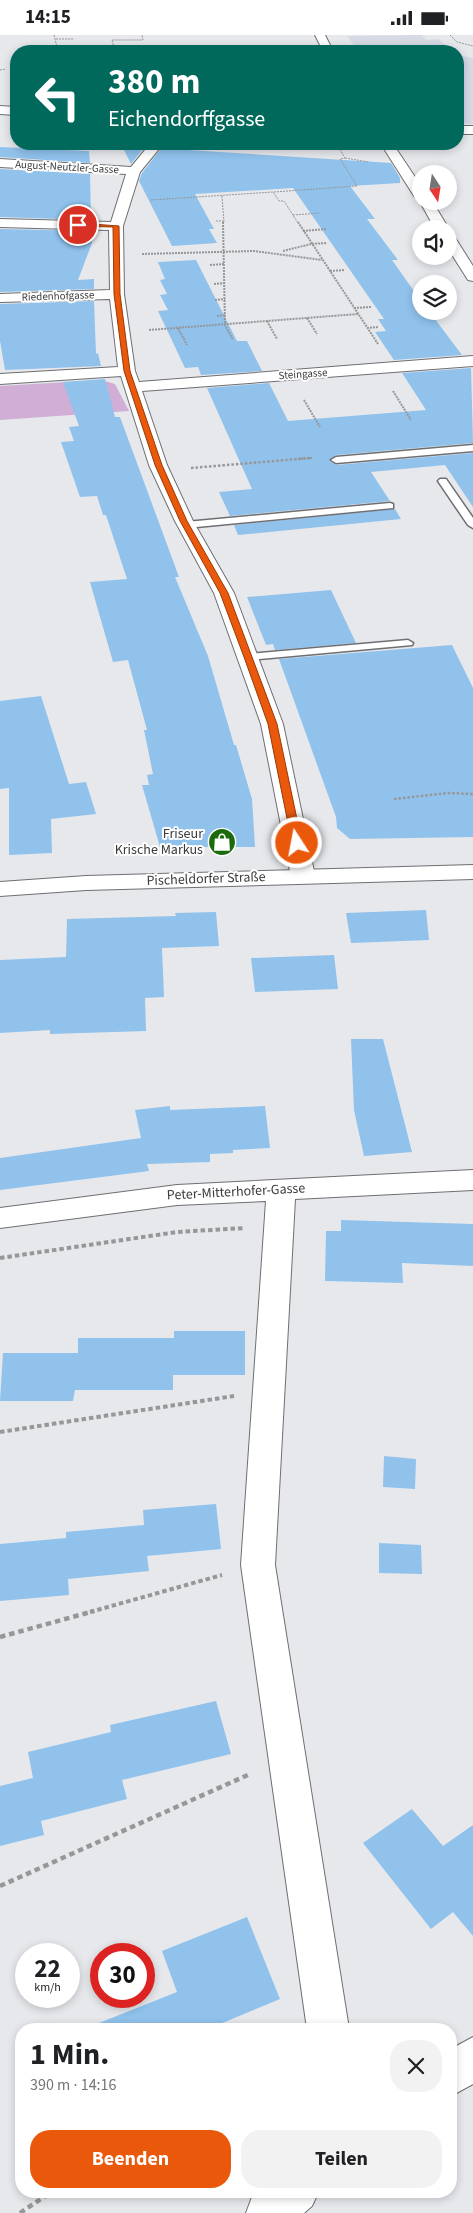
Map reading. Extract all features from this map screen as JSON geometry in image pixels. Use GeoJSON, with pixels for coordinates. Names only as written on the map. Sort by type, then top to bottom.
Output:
{"type":"FeatureCollection","features":[{"type":"Feature","properties":{"kind":"street"},"geometry":{"type":"LineString","coordinates":[[152,150],[134,171],[116,226],[117,294],[130,379],[161,470],[186,525],[224,593],[272,724],[303,876]]}},
{"type":"Feature","properties":{"kind":"street"},"geometry":{"type":"LineString","coordinates":[[391,150],[412,182]]}},
{"type":"Feature","properties":{"kind":"street","name":"August-Neutzler-Gasse"},"geometry":{"type":"LineString","coordinates":[[0,163],[134,171]]}},
{"type":"Feature","properties":{"kind":"street"},"geometry":{"type":"LineString","coordinates":[[0,223],[116,226]]}},
{"type":"Feature","properties":{"kind":"street"},"geometry":{"type":"LineString","coordinates":[[457,252],[473,277]]}},
{"type":"Feature","properties":{"kind":"street","name":"Riedenhofgasse"},"geometry":{"type":"LineString","coordinates":[[0,298],[117,294]]}},
{"type":"Feature","properties":{"kind":"street","name":"Steingasse"},"geometry":{"type":"LineString","coordinates":[[0,379],[130,379],[393,367],[473,361]]}},
{"type":"Feature","properties":{"kind":"street","name":"Pischeldorfer Straße"},"geometry":{"type":"LineString","coordinates":[[0,889],[86,883],[473,872]]}},
{"type":"Feature","properties":{"kind":"street","name":"Peter-Mitterhofer-Gasse"},"geometry":{"type":"LineString","coordinates":[[0,1218],[176,1195],[473,1180]]}},
{"type":"Feature","properties":{"kind":"street"},"geometry":{"type":"LineString","coordinates":[[281,1189],[258,1565],[327,2023]]}},
{"type":"Feature","properties":{"kind":"street"},"geometry":{"type":"LineString","coordinates":[[457,2071],[473,2059]]}},
{"type":"Feature","properties":{"kind":"street"},"geometry":{"type":"LineString","coordinates":[[268,2213],[288,2198]]}},
{"type":"Feature","properties":{"kind":"lane"},"geometry":{"type":"LineString","coordinates":[[336,460],[473,448]]}},
{"type":"Feature","properties":{"kind":"lane"},"geometry":{"type":"LineString","coordinates":[[443,481],[473,525]]}},
{"type":"Feature","properties":{"kind":"lane"},"geometry":{"type":"LineString","coordinates":[[186,525],[390,506]]}},
{"type":"Feature","properties":{"kind":"lane"},"geometry":{"type":"LineString","coordinates":[[248,657],[408,643]]}},
{"type":"Feature","properties":{"kind":"path"},"geometry":{"type":"LineString","coordinates":[[54,35],[57,45]]}},
{"type":"Feature","properties":{"kind":"path"},"geometry":{"type":"LineString","coordinates":[[113,45],[112,40],[143,40],[142,35]]}},
{"type":"Feature","properties":{"kind":"path"},"geometry":{"type":"LineString","coordinates":[[450,35],[457,42],[473,46]]}},
{"type":"Feature","properties":{"kind":"path"},"geometry":{"type":"LineString","coordinates":[[56,39],[74,39]]}},
{"type":"Feature","properties":{"kind":"path"},"geometry":{"type":"LineString","coordinates":[[0,70],[6,69]]}},
{"type":"Feature","properties":{"kind":"path"},"geometry":{"type":"LineString","coordinates":[[340,150],[345,158]]}},
{"type":"Feature","properties":{"kind":"path"},"geometry":{"type":"LineString","coordinates":[[125,198],[154,200],[358,186],[340,159],[345,158],[372,163]]}},
{"type":"Feature","properties":{"kind":"path"},"geometry":{"type":"LineString","coordinates":[[273,193],[279,201],[284,201],[393,367]]}},
{"type":"Feature","properties":{"kind":"path"},"geometry":{"type":"LineString","coordinates":[[222,196],[225,249],[225,325],[233,339]]}},
{"type":"Feature","properties":{"kind":"path"},"geometry":{"type":"LineString","coordinates":[[293,215],[320,213]]}},
{"type":"Feature","properties":{"kind":"path"},"geometry":{"type":"LineString","coordinates":[[216,221],[224,221]]}},
{"type":"Feature","properties":{"kind":"path"},"geometry":{"type":"LineString","coordinates":[[303,231],[326,229]]}},
{"type":"Feature","properties":{"kind":"path"},"geometry":{"type":"LineString","coordinates":[[282,251],[312,243],[326,243]]}},
{"type":"Feature","properties":{"kind":"path"},"geometry":{"type":"LineString","coordinates":[[116,256],[225,249],[282,251],[322,260]]}},
{"type":"Feature","properties":{"kind":"path"},"geometry":{"type":"LineString","coordinates":[[210,265],[225,264]]}},
{"type":"Feature","properties":{"kind":"path"},"geometry":{"type":"LineString","coordinates":[[330,271],[345,270]]}},
{"type":"Feature","properties":{"kind":"path"},"geometry":{"type":"LineString","coordinates":[[214,284],[225,283]]}},
{"type":"Feature","properties":{"kind":"path"},"geometry":{"type":"LineString","coordinates":[[215,300],[225,299]]}},
{"type":"Feature","properties":{"kind":"path"},"geometry":{"type":"LineString","coordinates":[[354,308],[371,307]]}},
{"type":"Feature","properties":{"kind":"path"},"geometry":{"type":"LineString","coordinates":[[122,331],[358,314]]}},
{"type":"Feature","properties":{"kind":"path"},"geometry":{"type":"LineString","coordinates":[[217,316],[225,315]]}},
{"type":"Feature","properties":{"kind":"path"},"geometry":{"type":"LineString","coordinates":[[307,318],[317,334]]}},
{"type":"Feature","properties":{"kind":"path"},"geometry":{"type":"LineString","coordinates":[[268,321],[277,339]]}},
{"type":"Feature","properties":{"kind":"path"},"geometry":{"type":"LineString","coordinates":[[367,328],[378,327]]}},
{"type":"Feature","properties":{"kind":"path"},"geometry":{"type":"LineString","coordinates":[[178,328],[187,345]]}},
{"type":"Feature","properties":{"kind":"path"},"geometry":{"type":"LineString","coordinates":[[161,470],[334,456],[336,460]]}},
{"type":"Feature","properties":{"kind":"path"},"geometry":{"type":"LineString","coordinates":[[394,799],[424,797],[457,791],[473,793]]}},
{"type":"Feature","properties":{"kind":"path"},"geometry":{"type":"LineString","coordinates":[[0,1257],[177,1232],[279,1227]]}},
{"type":"Feature","properties":{"kind":"path"},"geometry":{"type":"LineString","coordinates":[[0,1432],[269,1391]]}},
{"type":"Feature","properties":{"kind":"path"},"geometry":{"type":"LineString","coordinates":[[0,1637],[258,1565]]}},
{"type":"Feature","properties":{"kind":"path"},"geometry":{"type":"LineString","coordinates":[[0,1887],[287,1758]]}},
{"type":"Feature","properties":{"kind":"path"},"geometry":{"type":"LineString","coordinates":[[20,2213],[42,2198]]}},
{"type":"Feature","properties":{"kind":"shaded area"},"geometry":{"type":"Polygon","coordinates":[[[422,35],[426,40],[439,39],[445,45],[354,45],[347,36],[422,35]]]}},
{"type":"Feature","properties":{"kind":"shaded area"},"geometry":{"type":"Polygon","coordinates":[[[464,56],[473,58],[473,124],[464,123],[464,56]]]}},
{"type":"Feature","properties":{"kind":"shaded area"},"geometry":{"type":"Polygon","coordinates":[[[101,380],[115,384],[129,411],[0,420],[0,386],[101,380]]]}},
{"type":"Feature","properties":{"kind":"building"},"geometry":{"type":"Polygon","coordinates":[[[0,147],[10,147],[10,150],[89,151],[90,163],[0,157],[0,147]]]}},
{"type":"Feature","properties":{"kind":"building"},"geometry":{"type":"Polygon","coordinates":[[[124,150],[142,150],[131,164],[124,150]]]}},
{"type":"Feature","properties":{"kind":"building"},"geometry":{"type":"Polygon","coordinates":[[[160,150],[188,150],[391,163],[400,178],[400,183],[350,186],[375,219],[367,219],[398,260],[392,260],[412,288],[412,320],[436,320],[462,355],[394,360],[375,332],[386,331],[378,319],[384,319],[293,188],[195,194],[214,229],[209,229],[217,243],[172,246],[139,181],[142,173],[160,150]]]}},
{"type":"Feature","properties":{"kind":"building"},"geometry":{"type":"Polygon","coordinates":[[[0,169],[90,174],[91,220],[0,217],[0,169]]]}},
{"type":"Feature","properties":{"kind":"building"},"geometry":{"type":"Polygon","coordinates":[[[0,229],[92,231],[92,243],[78,280],[94,279],[94,289],[0,292],[0,229]]]}},
{"type":"Feature","properties":{"kind":"building"},"geometry":{"type":"Polygon","coordinates":[[[196,260],[237,341],[247,341],[262,371],[201,375],[198,367],[185,368],[158,311],[168,310],[160,295],[167,294],[160,280],[165,279],[158,262],[196,260]]]}},
{"type":"Feature","properties":{"kind":"building"},"geometry":{"type":"Polygon","coordinates":[[[94,301],[96,354],[98,353],[101,366],[5,370],[0,341],[0,304],[94,301]]]}},
{"type":"Feature","properties":{"kind":"building"},"geometry":{"type":"Polygon","coordinates":[[[471,368],[473,443],[336,455],[329,461],[336,465],[473,453],[473,507],[445,465],[371,472],[390,501],[230,516],[219,492],[252,489],[207,388],[269,383],[288,421],[426,410],[402,373],[471,368]]]}},
{"type":"Feature","properties":{"kind":"building"},"geometry":{"type":"Polygon","coordinates":[[[105,379],[115,417],[120,417],[179,577],[175,577],[208,656],[252,799],[255,847],[160,847],[142,785],[149,785],[147,775],[153,774],[144,730],[147,730],[128,660],[113,662],[90,582],[127,579],[106,515],[103,515],[97,496],[80,497],[61,442],[74,441],[69,427],[79,426],[63,382],[105,379]]]}},
{"type":"Feature","properties":{"kind":"building"},"geometry":{"type":"Polygon","coordinates":[[[395,509],[401,519],[238,535],[234,525],[395,509]]]}},
{"type":"Feature","properties":{"kind":"building"},"geometry":{"type":"Polygon","coordinates":[[[331,590],[356,643],[275,650],[273,644],[266,645],[247,597],[331,590]]]}},
{"type":"Feature","properties":{"kind":"building"},"geometry":{"type":"Polygon","coordinates":[[[452,645],[473,688],[473,837],[350,839],[337,828],[336,817],[279,659],[452,645]]]}},
{"type":"Feature","properties":{"kind":"building"},"geometry":{"type":"Polygon","coordinates":[[[41,696],[69,784],[86,782],[96,814],[51,819],[52,853],[9,855],[9,788],[0,789],[0,701],[41,696]]]}},
{"type":"Feature","properties":{"kind":"building"},"geometry":{"type":"Polygon","coordinates":[[[426,910],[429,940],[351,943],[346,913],[426,910]]]}},
{"type":"Feature","properties":{"kind":"building"},"geometry":{"type":"Polygon","coordinates":[[[216,912],[219,946],[162,948],[164,997],[145,998],[146,1031],[50,1034],[50,1030],[0,1033],[0,960],[66,957],[67,919],[176,916],[175,913],[216,912]]]}},
{"type":"Feature","properties":{"kind":"building"},"geometry":{"type":"Polygon","coordinates":[[[334,955],[338,989],[255,992],[251,958],[334,955]]]}},
{"type":"Feature","properties":{"kind":"building"},"geometry":{"type":"Polygon","coordinates":[[[351,1039],[383,1039],[412,1152],[364,1156],[354,1110],[351,1039]]]}},
{"type":"Feature","properties":{"kind":"building"},"geometry":{"type":"Polygon","coordinates":[[[170,1106],[170,1110],[265,1106],[270,1148],[233,1150],[233,1153],[210,1154],[210,1162],[147,1164],[149,1171],[0,1190],[0,1158],[141,1138],[135,1110],[170,1106]]]}},
{"type":"Feature","properties":{"kind":"building"},"geometry":{"type":"Polygon","coordinates":[[[341,1220],[473,1224],[473,1266],[402,1263],[403,1283],[325,1281],[326,1231],[341,1231],[341,1220]]]}},
{"type":"Feature","properties":{"kind":"building"},"geometry":{"type":"Polygon","coordinates":[[[174,1331],[245,1331],[245,1375],[173,1375],[173,1390],[75,1390],[73,1401],[0,1401],[3,1353],[78,1353],[78,1338],[174,1338],[174,1331]]]}},
{"type":"Feature","properties":{"kind":"building"},"geometry":{"type":"Polygon","coordinates":[[[384,1456],[416,1459],[415,1489],[383,1487],[384,1456]]]}},
{"type":"Feature","properties":{"kind":"building"},"geometry":{"type":"Polygon","coordinates":[[[216,1504],[221,1549],[147,1556],[149,1571],[68,1579],[69,1595],[0,1601],[0,1544],[66,1538],[66,1532],[144,1525],[143,1510],[216,1504]]]}},
{"type":"Feature","properties":{"kind":"building"},"geometry":{"type":"Polygon","coordinates":[[[379,1543],[421,1545],[422,1574],[379,1573],[379,1543]]]}},
{"type":"Feature","properties":{"kind":"building"},"geometry":{"type":"Polygon","coordinates":[[[216,1701],[231,1754],[122,1780],[127,1799],[41,1821],[44,1835],[0,1846],[0,1786],[33,1778],[28,1752],[111,1732],[110,1725],[216,1701]]]}},
{"type":"Feature","properties":{"kind":"building"},"geometry":{"type":"Polygon","coordinates":[[[412,1809],[443,1846],[473,1825],[473,1936],[453,1912],[431,1929],[363,1843],[412,1809]]]}},
{"type":"Feature","properties":{"kind":"building"},"geometry":{"type":"Polygon","coordinates":[[[247,1917],[280,1999],[222,2023],[99,2023],[137,2008],[155,2008],[155,2001],[177,1992],[162,1951],[247,1917]]]}},
{"type":"Feature","properties":{"kind":"place","name":"Friseur Krische Markus"},"geometry":{"type":"Point","coordinates":[222,842]}},
{"type":"Feature","properties":{"kind":"route"},"geometry":{"type":"LineString","coordinates":[[78,225],[116,226],[117,294],[127,371],[158,465],[184,521],[224,593],[248,657],[272,724],[297,843]]}}]}
